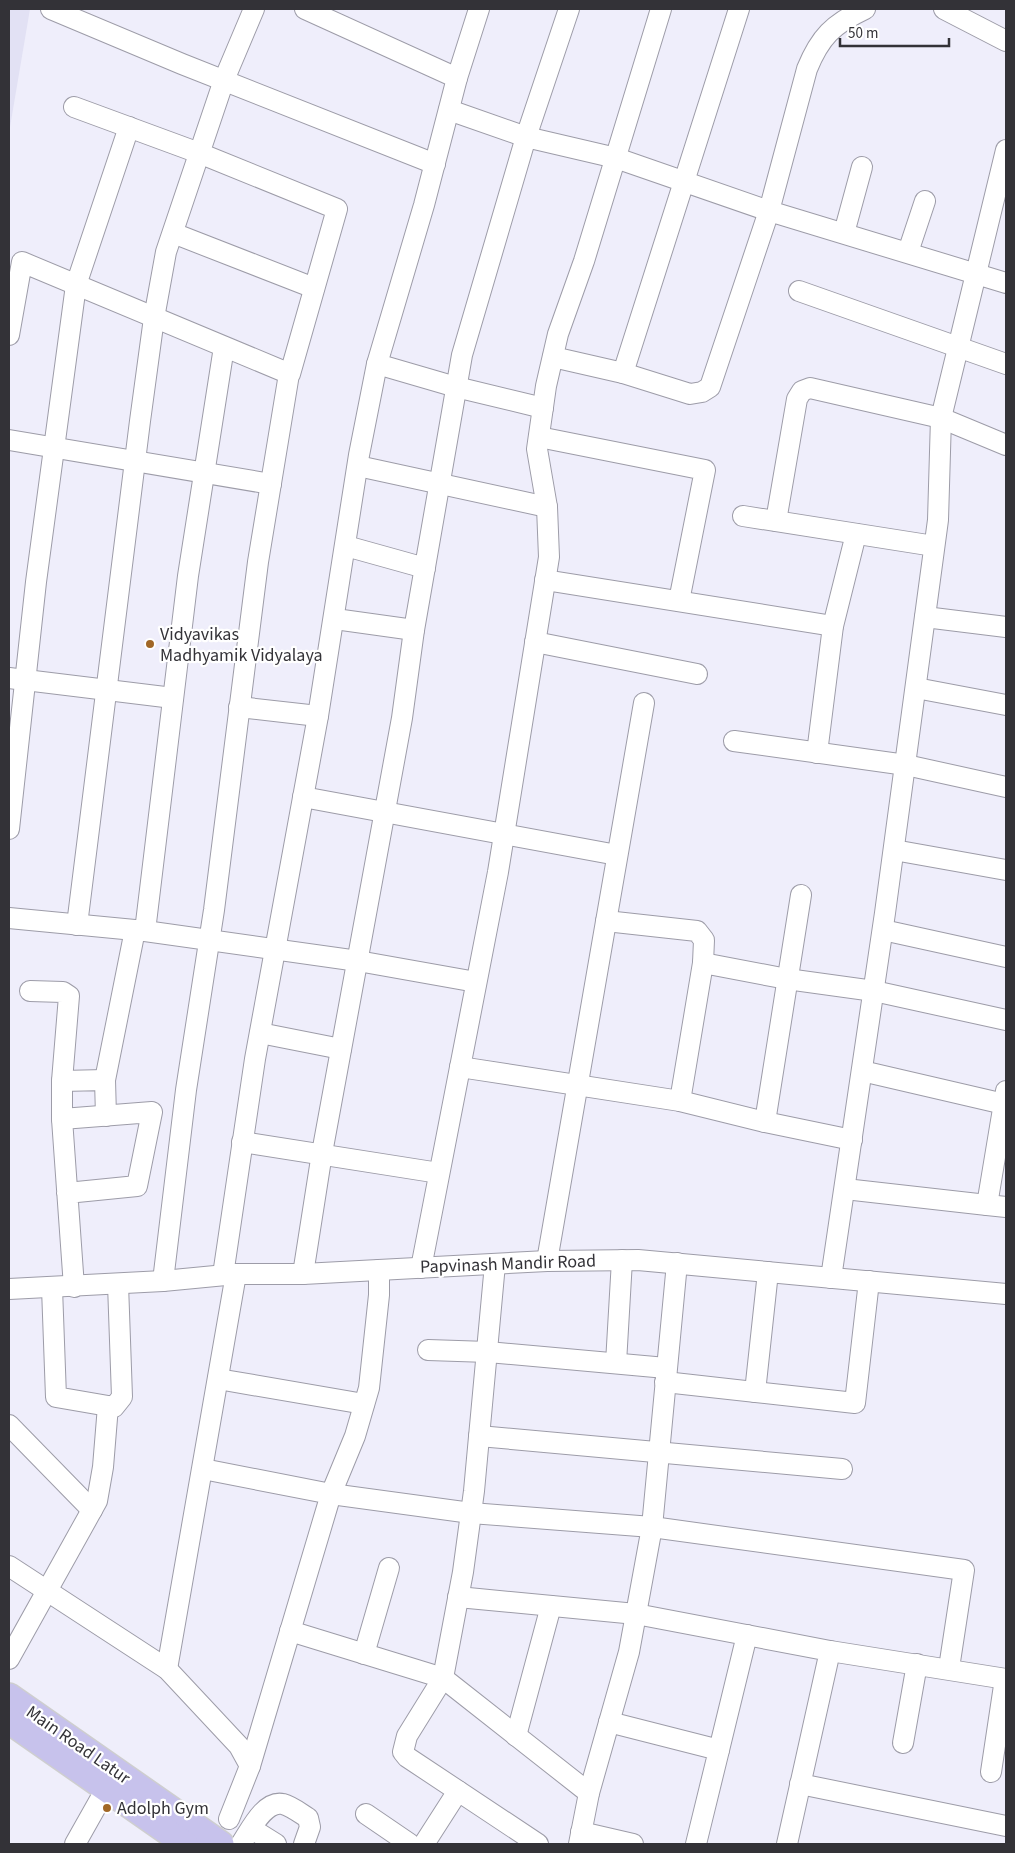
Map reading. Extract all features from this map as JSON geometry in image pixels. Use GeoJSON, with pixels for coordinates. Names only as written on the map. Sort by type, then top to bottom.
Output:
{"type":"FeatureCollection","features":[{"type":"Feature","properties":{"kind":"main road","name":"Main Road Latur"},"geometry":{"type":"LineString","coordinates":[[9,1696],[221,1844]]}},
{"type":"Feature","properties":{"kind":"main road","name":"Main Road Latur"},"geometry":{"type":"LineString","coordinates":[[9,1721],[106,1789],[171,1840]]}},
{"type":"Feature","properties":{"kind":"street"},"geometry":{"type":"LineString","coordinates":[[51,9],[435,164]]}},
{"type":"Feature","properties":{"kind":"street"},"geometry":{"type":"LineString","coordinates":[[77,925],[134,461],[154,318],[166,252],[224,80],[254,9]]}},
{"type":"Feature","properties":{"kind":"street"},"geometry":{"type":"LineString","coordinates":[[304,9],[457,78]]}},
{"type":"Feature","properties":{"kind":"street"},"geometry":{"type":"LineString","coordinates":[[167,1669],[218,1379],[242,1142],[318,716],[358,466],[377,364],[435,164],[457,78],[479,9]]}},
{"type":"Feature","properties":{"kind":"street"},"geometry":{"type":"LineString","coordinates":[[303,1274],[322,1153],[385,812],[414,630],[462,355],[526,137],[569,9]]}},
{"type":"Feature","properties":{"kind":"street"},"geometry":{"type":"LineString","coordinates":[[421,1268],[505,834],[549,557],[546,507],[537,449],[543,408],[558,334],[584,261],[661,9]]}},
{"type":"Feature","properties":{"kind":"street"},"geometry":{"type":"LineString","coordinates":[[623,373],[739,9]]}},
{"type":"Feature","properties":{"kind":"street"},"geometry":{"type":"LineString","coordinates":[[553,357],[623,373],[690,394],[702,392],[710,387],[769,211],[807,69],[815,50],[830,30],[842,20],[865,9]]}},
{"type":"Feature","properties":{"kind":"street"},"geometry":{"type":"LineString","coordinates":[[944,9],[1006,40]]}},
{"type":"Feature","properties":{"kind":"street"},"geometry":{"type":"LineString","coordinates":[[74,106],[200,153],[337,209],[289,374],[258,562],[209,940],[186,1090],[163,1281]]}},
{"type":"Feature","properties":{"kind":"street"},"geometry":{"type":"LineString","coordinates":[[449,110],[526,137],[616,158],[769,211],[1006,283]]}},
{"type":"Feature","properties":{"kind":"street"},"geometry":{"type":"LineString","coordinates":[[9,829],[17,679],[55,448],[76,285],[130,127]]}},
{"type":"Feature","properties":{"kind":"street"},"geometry":{"type":"LineString","coordinates":[[831,1278],[883,930],[938,520],[941,418],[1006,150]]}},
{"type":"Feature","properties":{"kind":"street"},"geometry":{"type":"LineString","coordinates":[[844,233],[862,167]]}},
{"type":"Feature","properties":{"kind":"street"},"geometry":{"type":"LineString","coordinates":[[908,252],[925,201]]}},
{"type":"Feature","properties":{"kind":"street"},"geometry":{"type":"LineString","coordinates":[[173,233],[314,288]]}},
{"type":"Feature","properties":{"kind":"street"},"geometry":{"type":"LineString","coordinates":[[9,334],[22,262],[289,374]]}},
{"type":"Feature","properties":{"kind":"street"},"geometry":{"type":"LineString","coordinates":[[799,291],[1006,364]]}},
{"type":"Feature","properties":{"kind":"street"},"geometry":{"type":"LineString","coordinates":[[106,1116],[105,1080],[140,931],[188,576],[224,347]]}},
{"type":"Feature","properties":{"kind":"street"},"geometry":{"type":"LineString","coordinates":[[377,364],[456,387],[543,408]]}},
{"type":"Feature","properties":{"kind":"street"},"geometry":{"type":"LineString","coordinates":[[776,521],[797,399],[802,391],[810,388],[941,418],[1006,445]]}},
{"type":"Feature","properties":{"kind":"street"},"geometry":{"type":"LineString","coordinates":[[538,437],[706,470],[679,601]]}},
{"type":"Feature","properties":{"kind":"street"},"geometry":{"type":"LineString","coordinates":[[9,440],[271,484]]}},
{"type":"Feature","properties":{"kind":"street"},"geometry":{"type":"LineString","coordinates":[[358,466],[546,507]]}},
{"type":"Feature","properties":{"kind":"street"},"geometry":{"type":"LineString","coordinates":[[743,516],[934,546]]}},
{"type":"Feature","properties":{"kind":"street"},"geometry":{"type":"LineString","coordinates":[[817,753],[833,626],[856,534]]}},
{"type":"Feature","properties":{"kind":"street"},"geometry":{"type":"LineString","coordinates":[[346,546],[425,568]]}},
{"type":"Feature","properties":{"kind":"street"},"geometry":{"type":"LineString","coordinates":[[545,580],[833,626]]}},
{"type":"Feature","properties":{"kind":"street"},"geometry":{"type":"LineString","coordinates":[[925,617],[1006,627]]}},
{"type":"Feature","properties":{"kind":"street"},"geometry":{"type":"LineString","coordinates":[[334,619],[414,630]]}},
{"type":"Feature","properties":{"kind":"street"},"geometry":{"type":"LineString","coordinates":[[535,642],[697,674]]}},
{"type":"Feature","properties":{"kind":"street"},"geometry":{"type":"LineString","coordinates":[[17,679],[173,698]]}},
{"type":"Feature","properties":{"kind":"street"},"geometry":{"type":"LineString","coordinates":[[916,688],[1006,705]]}},
{"type":"Feature","properties":{"kind":"street"},"geometry":{"type":"LineString","coordinates":[[548,1260],[644,703]]}},
{"type":"Feature","properties":{"kind":"street"},"geometry":{"type":"LineString","coordinates":[[240,707],[318,716]]}},
{"type":"Feature","properties":{"kind":"street"},"geometry":{"type":"LineString","coordinates":[[734,741],[906,765],[1006,787]]}},
{"type":"Feature","properties":{"kind":"street"},"geometry":{"type":"LineString","coordinates":[[303,797],[617,855]]}},
{"type":"Feature","properties":{"kind":"street"},"geometry":{"type":"LineString","coordinates":[[894,850],[1006,870]]}},
{"type":"Feature","properties":{"kind":"street"},"geometry":{"type":"LineString","coordinates":[[764,1122],[801,895]]}},
{"type":"Feature","properties":{"kind":"street"},"geometry":{"type":"LineString","coordinates":[[9,918],[140,931],[275,949],[358,961],[476,982]]}},
{"type":"Feature","properties":{"kind":"street"},"geometry":{"type":"LineString","coordinates":[[606,920],[697,931],[704,940],[703,963],[680,1102]]}},
{"type":"Feature","properties":{"kind":"street"},"geometry":{"type":"LineString","coordinates":[[883,930],[1006,957]]}},
{"type":"Feature","properties":{"kind":"street"},"geometry":{"type":"LineString","coordinates":[[703,963],[788,979],[874,991],[1006,1020]]}},
{"type":"Feature","properties":{"kind":"street"},"geometry":{"type":"LineString","coordinates":[[30,991],[63,992],[69,996],[62,1081],[62,1119],[74,1287]]}},
{"type":"Feature","properties":{"kind":"street"},"geometry":{"type":"LineString","coordinates":[[260,1033],[342,1048]]}},
{"type":"Feature","properties":{"kind":"street"},"geometry":{"type":"LineString","coordinates":[[460,1067],[680,1102],[852,1140]]}},
{"type":"Feature","properties":{"kind":"street"},"geometry":{"type":"LineString","coordinates":[[845,1189],[997,1206],[1005,1097],[862,1071]]}},
{"type":"Feature","properties":{"kind":"street"},"geometry":{"type":"LineString","coordinates":[[62,1081],[105,1080]]}},
{"type":"Feature","properties":{"kind":"street"},"geometry":{"type":"LineString","coordinates":[[62,1119],[152,1112],[137,1186],[67,1193]]}},
{"type":"Feature","properties":{"kind":"street"},"geometry":{"type":"LineString","coordinates":[[242,1142],[322,1153],[439,1173]]}},
{"type":"Feature","properties":{"kind":"street","name":"Papvinash Mandir Road"},"geometry":{"type":"LineString","coordinates":[[9,1289],[74,1287],[229,1275],[303,1274],[548,1260],[622,1260],[676,1263],[1006,1294]]}},
{"type":"Feature","properties":{"kind":"street"},"geometry":{"type":"LineString","coordinates":[[616,1363],[622,1260]]}},
{"type":"Feature","properties":{"kind":"street"},"geometry":{"type":"LineString","coordinates":[[633,1844],[580,1838],[589,1792],[630,1652],[652,1527],[676,1263]]}},
{"type":"Feature","properties":{"kind":"street"},"geometry":{"type":"LineString","coordinates":[[495,1264],[480,1436],[471,1513],[443,1678],[407,1736],[403,1752],[538,1844]]}},
{"type":"Feature","properties":{"kind":"street"},"geometry":{"type":"LineString","coordinates":[[229,1820],[250,1766],[331,1494],[354,1436],[370,1388],[379,1295],[379,1270]]}},
{"type":"Feature","properties":{"kind":"street"},"geometry":{"type":"LineString","coordinates":[[755,1392],[768,1272]]}},
{"type":"Feature","properties":{"kind":"street"},"geometry":{"type":"LineString","coordinates":[[428,1350],[488,1352],[616,1363],[666,1375],[755,1392],[855,1403],[869,1282]]}},
{"type":"Feature","properties":{"kind":"street"},"geometry":{"type":"LineString","coordinates":[[52,1288],[56,1397],[114,1407],[122,1397],[118,1284]]}},
{"type":"Feature","properties":{"kind":"street"},"geometry":{"type":"LineString","coordinates":[[218,1379],[364,1404]]}},
{"type":"Feature","properties":{"kind":"street"},"geometry":{"type":"LineString","coordinates":[[9,1659],[97,1501],[103,1467],[108,1406]]}},
{"type":"Feature","properties":{"kind":"street"},"geometry":{"type":"LineString","coordinates":[[9,1425],[92,1510]]}},
{"type":"Feature","properties":{"kind":"street"},"geometry":{"type":"LineString","coordinates":[[480,1436],[842,1469]]}},
{"type":"Feature","properties":{"kind":"street"},"geometry":{"type":"LineString","coordinates":[[203,1469],[331,1494],[471,1513],[652,1527],[964,1570],[949,1668]]}},
{"type":"Feature","properties":{"kind":"street"},"geometry":{"type":"LineString","coordinates":[[9,1566],[167,1669],[239,1746],[250,1766]]}},
{"type":"Feature","properties":{"kind":"street"},"geometry":{"type":"LineString","coordinates":[[364,1654],[389,1568]]}},
{"type":"Feature","properties":{"kind":"street"},"geometry":{"type":"LineString","coordinates":[[458,1597],[636,1614],[830,1651],[949,1668],[1006,1679],[992,1772]]}},
{"type":"Feature","properties":{"kind":"street"},"geometry":{"type":"LineString","coordinates":[[516,1736],[551,1606]]}},
{"type":"Feature","properties":{"kind":"street"},"geometry":{"type":"LineString","coordinates":[[290,1631],[443,1678],[589,1792]]}},
{"type":"Feature","properties":{"kind":"street"},"geometry":{"type":"LineString","coordinates":[[696,1844],[747,1635]]}},
{"type":"Feature","properties":{"kind":"street"},"geometry":{"type":"LineString","coordinates":[[787,1844],[830,1651]]}},
{"type":"Feature","properties":{"kind":"street"},"geometry":{"type":"LineString","coordinates":[[904,1743],[917,1664]]}},
{"type":"Feature","properties":{"kind":"street"},"geometry":{"type":"LineString","coordinates":[[609,1722],[719,1750]]}},
{"type":"Feature","properties":{"kind":"street"},"geometry":{"type":"LineString","coordinates":[[800,1784],[1006,1826]]}},
{"type":"Feature","properties":{"kind":"street"},"geometry":{"type":"LineString","coordinates":[[75,1844],[106,1789]]}},
{"type":"Feature","properties":{"kind":"street"},"geometry":{"type":"LineString","coordinates":[[424,1844],[458,1791]]}},
{"type":"Feature","properties":{"kind":"street"},"geometry":{"type":"LineString","coordinates":[[276,1844],[247,1837],[266,1809],[271,1805],[285,1805],[308,1818],[310,1822],[309,1833],[304,1844]]}},
{"type":"Feature","properties":{"kind":"street"},"geometry":{"type":"LineString","coordinates":[[366,1814],[410,1844]]}},
{"type":"Feature","properties":{"kind":"shaded area"},"geometry":{"type":"Polygon","coordinates":[[[9,9],[30,9],[9,133],[9,9]]]}},
{"type":"Feature","properties":{"kind":"place","name":"Vidyavikas Madhyamik Vidyalaya"},"geometry":{"type":"Point","coordinates":[150,644]}},
{"type":"Feature","properties":{"kind":"place","name":"Adolph Gym"},"geometry":{"type":"Point","coordinates":[107,1808]}}]}
